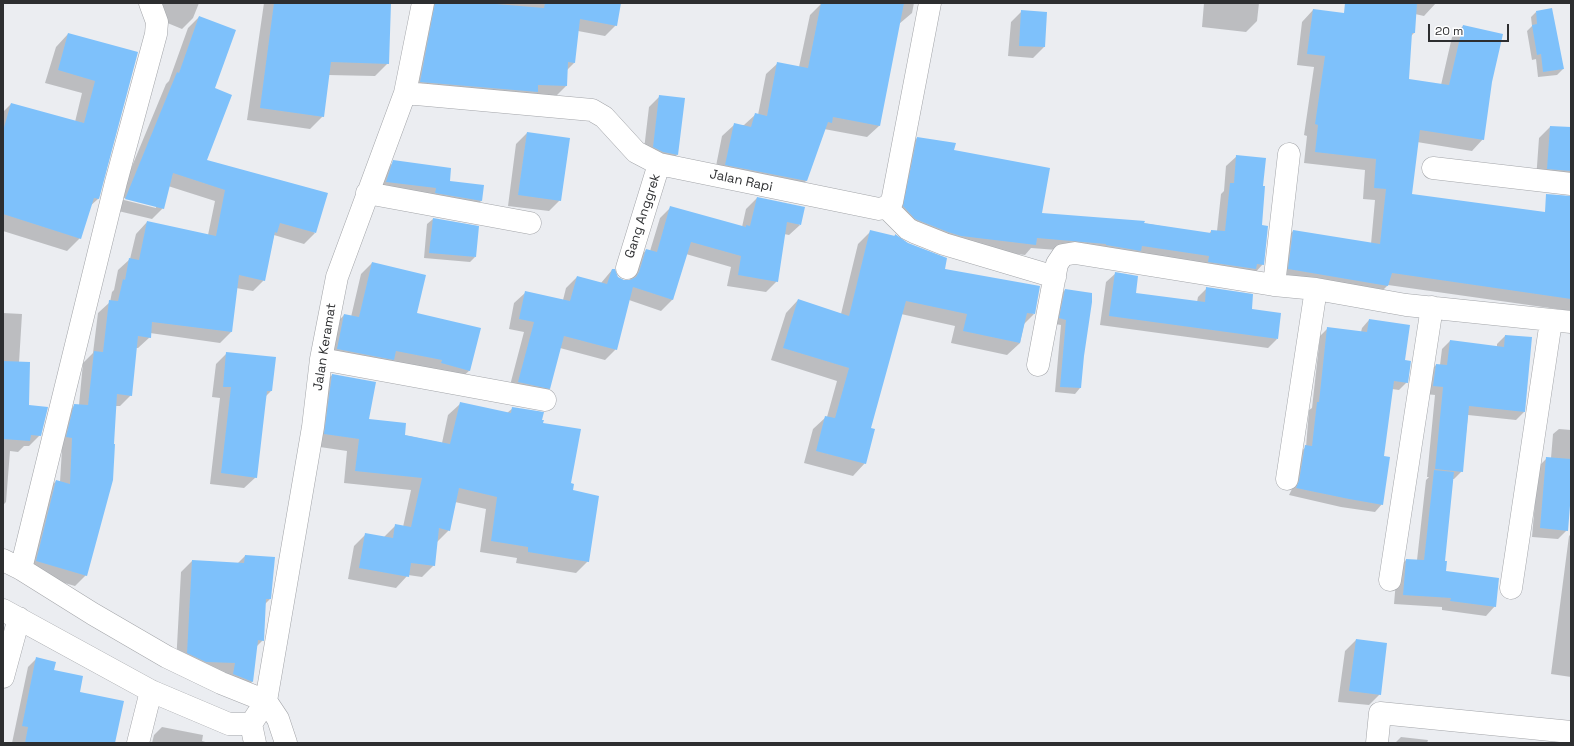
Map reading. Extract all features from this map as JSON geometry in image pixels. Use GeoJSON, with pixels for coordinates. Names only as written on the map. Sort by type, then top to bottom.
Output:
{"type":"FeatureCollection","features":[{"type":"Feature","properties":{"kind":"street"},"geometry":{"type":"LineString","coordinates":[[150,3],[157,22],[156,34],[12,565],[167,657],[220,683],[266,701],[278,718],[286,743]]}},
{"type":"Feature","properties":{"kind":"street","name":"Jalan Keramat"},"geometry":{"type":"LineString","coordinates":[[266,701],[313,427],[321,360],[337,277],[367,193],[406,93],[423,3]]}},
{"type":"Feature","properties":{"kind":"street"},"geometry":{"type":"LineString","coordinates":[[930,3],[892,202],[886,207],[908,229],[914,232],[944,244],[1054,277]]}},
{"type":"Feature","properties":{"kind":"street","name":"Jalan Rapi"},"geometry":{"type":"LineString","coordinates":[[406,93],[592,110],[604,117],[636,152],[660,164],[841,202],[879,209],[886,207]]}},
{"type":"Feature","properties":{"kind":"street"},"geometry":{"type":"LineString","coordinates":[[1274,285],[1289,154]]}},
{"type":"Feature","properties":{"kind":"street","name":"Gang Anggrek"},"geometry":{"type":"LineString","coordinates":[[627,268],[660,164]]}},
{"type":"Feature","properties":{"kind":"street"},"geometry":{"type":"LineString","coordinates":[[1433,168],[1571,184]]}},
{"type":"Feature","properties":{"kind":"street"},"geometry":{"type":"LineString","coordinates":[[367,193],[530,223]]}},
{"type":"Feature","properties":{"kind":"street"},"geometry":{"type":"LineString","coordinates":[[1038,365],[1057,264],[1063,255],[1075,253],[1406,305],[1561,322],[1511,588]]}},
{"type":"Feature","properties":{"kind":"street"},"geometry":{"type":"LineString","coordinates":[[1287,480],[1316,290]]}},
{"type":"Feature","properties":{"kind":"street"},"geometry":{"type":"LineString","coordinates":[[1390,580],[1432,307]]}},
{"type":"Feature","properties":{"kind":"street"},"geometry":{"type":"LineString","coordinates":[[321,360],[545,400]]}},
{"type":"Feature","properties":{"kind":"street"},"geometry":{"type":"LineString","coordinates":[[3,597],[11,614],[3,677]]}},
{"type":"Feature","properties":{"kind":"street"},"geometry":{"type":"LineString","coordinates":[[11,614],[151,691],[253,733],[266,701]]}},
{"type":"Feature","properties":{"kind":"street"},"geometry":{"type":"LineString","coordinates":[[138,743],[151,691]]}},
{"type":"Feature","properties":{"kind":"street"},"geometry":{"type":"LineString","coordinates":[[1377,743],[1380,712],[1571,732]]}},
{"type":"Feature","properties":{"kind":"building"},"geometry":{"type":"Polygon","coordinates":[[[274,3],[391,3],[389,64],[331,62],[324,117],[260,108],[274,3]]]}},
{"type":"Feature","properties":{"kind":"building"},"geometry":{"type":"Polygon","coordinates":[[[435,3],[484,3],[544,8],[545,3],[621,3],[617,26],[580,19],[575,63],[568,62],[567,86],[538,85],[538,92],[420,82],[435,3]]]}},
{"type":"Feature","properties":{"kind":"building"},"geometry":{"type":"Polygon","coordinates":[[[821,3],[904,3],[880,126],[833,117],[832,123],[828,122],[807,181],[725,165],[734,123],[751,127],[755,113],[767,116],[777,62],[808,68],[821,3]]]}},
{"type":"Feature","properties":{"kind":"building"},"geometry":{"type":"Polygon","coordinates":[[[1345,3],[1417,3],[1415,33],[1412,33],[1409,79],[1449,85],[1463,25],[1503,34],[1492,82],[1484,140],[1420,130],[1412,194],[1545,212],[1546,194],[1571,196],[1571,299],[1392,273],[1388,286],[1288,269],[1293,230],[1380,244],[1386,189],[1374,188],[1376,159],[1315,152],[1318,125],[1315,124],[1325,56],[1307,54],[1313,9],[1344,13],[1345,3]]]}},
{"type":"Feature","properties":{"kind":"building"},"geometry":{"type":"Polygon","coordinates":[[[1552,8],[1564,69],[1543,72],[1541,54],[1537,55],[1532,25],[1537,24],[1536,11],[1552,8]]]}},
{"type":"Feature","properties":{"kind":"building"},"geometry":{"type":"Polygon","coordinates":[[[1021,10],[1047,12],[1045,47],[1019,46],[1021,10]]]}},
{"type":"Feature","properties":{"kind":"building"},"geometry":{"type":"Polygon","coordinates":[[[199,16],[236,30],[215,88],[232,95],[207,160],[328,193],[316,233],[280,223],[277,233],[275,232],[265,281],[239,275],[232,332],[152,322],[151,338],[138,336],[132,396],[117,394],[113,480],[87,576],[36,561],[56,480],[70,484],[72,438],[66,437],[74,404],[88,405],[94,351],[103,352],[109,300],[118,301],[123,279],[125,280],[129,258],[139,260],[147,221],[216,236],[225,190],[173,173],[164,209],[125,199],[177,72],[179,73],[199,16]]]}},
{"type":"Feature","properties":{"kind":"building"},"geometry":{"type":"Polygon","coordinates":[[[68,33],[138,52],[99,199],[94,198],[81,239],[3,214],[3,131],[11,103],[84,123],[95,81],[58,70],[68,33]]]}},
{"type":"Feature","properties":{"kind":"building"},"geometry":{"type":"Polygon","coordinates":[[[659,95],[685,98],[678,155],[663,152],[653,147],[659,95]]]}},
{"type":"Feature","properties":{"kind":"building"},"geometry":{"type":"Polygon","coordinates":[[[1550,126],[1571,127],[1571,171],[1547,169],[1550,126]]]}},
{"type":"Feature","properties":{"kind":"building"},"geometry":{"type":"Polygon","coordinates":[[[527,132],[570,138],[561,201],[518,195],[527,132]]]}},
{"type":"Feature","properties":{"kind":"building"},"geometry":{"type":"Polygon","coordinates":[[[917,137],[956,143],[954,150],[1050,168],[1042,213],[1145,221],[1144,223],[1211,233],[1211,230],[1225,231],[1230,183],[1234,183],[1236,155],[1266,158],[1263,186],[1265,186],[1262,225],[1268,226],[1264,265],[1257,264],[1256,269],[1208,262],[1209,256],[1142,246],[1141,251],[1106,244],[1037,238],[1036,245],[961,236],[948,232],[915,219],[903,206],[917,137]]]}},
{"type":"Feature","properties":{"kind":"building"},"geometry":{"type":"Polygon","coordinates":[[[393,160],[451,168],[450,181],[484,185],[482,201],[435,193],[436,188],[386,182],[393,160]]]}},
{"type":"Feature","properties":{"kind":"building"},"geometry":{"type":"Polygon","coordinates":[[[757,197],[805,207],[801,225],[787,222],[778,282],[738,275],[741,256],[691,242],[673,300],[633,287],[617,350],[564,336],[550,389],[518,382],[534,322],[519,319],[525,291],[570,301],[577,276],[607,284],[612,269],[615,269],[618,277],[624,280],[630,280],[636,277],[639,272],[646,249],[657,252],[670,206],[746,227],[746,225],[750,226],[757,197]]]}},
{"type":"Feature","properties":{"kind":"building"},"geometry":{"type":"Polygon","coordinates":[[[433,218],[479,226],[476,257],[429,253],[433,218]]]}},
{"type":"Feature","properties":{"kind":"building"},"geometry":{"type":"Polygon","coordinates":[[[870,230],[895,236],[895,234],[908,243],[947,258],[945,269],[1040,286],[1035,314],[1027,313],[1020,343],[963,331],[967,314],[906,301],[871,428],[875,429],[866,464],[816,451],[825,416],[835,418],[849,368],[783,348],[798,299],[849,316],[870,230]]]}},
{"type":"Feature","properties":{"kind":"building"},"geometry":{"type":"Polygon","coordinates":[[[372,262],[426,275],[417,313],[481,328],[470,371],[441,363],[442,360],[396,351],[394,360],[337,349],[344,314],[359,317],[372,262]]]}},
{"type":"Feature","properties":{"kind":"building"},"geometry":{"type":"Polygon","coordinates":[[[1115,272],[1138,276],[1136,293],[1205,302],[1206,287],[1253,294],[1252,309],[1281,313],[1278,339],[1109,316],[1115,272]]]}},
{"type":"Feature","properties":{"kind":"building"},"geometry":{"type":"Polygon","coordinates":[[[1065,289],[1092,293],[1081,388],[1060,387],[1066,320],[1059,318],[1065,289]]]}},
{"type":"Feature","properties":{"kind":"building"},"geometry":{"type":"Polygon","coordinates":[[[1369,319],[1410,325],[1405,360],[1411,361],[1408,383],[1394,381],[1384,456],[1390,457],[1383,505],[1296,488],[1299,481],[1305,445],[1312,446],[1317,402],[1319,402],[1327,327],[1367,332],[1369,319]]]}},
{"type":"Feature","properties":{"kind":"building"},"geometry":{"type":"Polygon","coordinates":[[[1505,335],[1532,337],[1525,412],[1469,406],[1463,472],[1435,469],[1443,387],[1433,386],[1436,364],[1447,365],[1450,340],[1504,347],[1505,335]]]}},
{"type":"Feature","properties":{"kind":"building"},"geometry":{"type":"Polygon","coordinates":[[[226,352],[276,357],[272,391],[267,391],[257,478],[221,473],[231,387],[223,387],[226,352]]]}},
{"type":"Feature","properties":{"kind":"building"},"geometry":{"type":"Polygon","coordinates":[[[3,361],[30,362],[29,405],[48,407],[41,436],[31,435],[30,441],[3,439],[3,361]]]}},
{"type":"Feature","properties":{"kind":"building"},"geometry":{"type":"Polygon","coordinates":[[[332,374],[376,382],[369,419],[406,423],[405,435],[450,444],[460,402],[511,413],[512,407],[544,412],[542,420],[544,420],[543,423],[581,429],[571,483],[574,484],[573,490],[599,496],[589,562],[528,552],[528,547],[491,541],[497,497],[459,488],[450,531],[439,528],[435,566],[411,563],[409,577],[359,568],[365,533],[393,538],[395,524],[411,527],[422,478],[355,471],[359,439],[324,434],[332,374]]]}},
{"type":"Feature","properties":{"kind":"building"},"geometry":{"type":"Polygon","coordinates":[[[1546,457],[1571,459],[1571,493],[1568,531],[1540,528],[1546,457]]]}},
{"type":"Feature","properties":{"kind":"building"},"geometry":{"type":"Polygon","coordinates":[[[1434,470],[1454,472],[1445,561],[1447,561],[1446,571],[1499,578],[1496,607],[1450,601],[1451,598],[1403,595],[1406,559],[1424,560],[1434,470]]]}},
{"type":"Feature","properties":{"kind":"building"},"geometry":{"type":"Polygon","coordinates":[[[245,555],[275,557],[271,599],[266,599],[264,641],[258,640],[253,682],[233,674],[235,663],[206,662],[187,653],[192,560],[244,563],[245,555]]]}},
{"type":"Feature","properties":{"kind":"building"},"geometry":{"type":"Polygon","coordinates":[[[1356,639],[1387,643],[1381,695],[1349,691],[1356,639]]]}},
{"type":"Feature","properties":{"kind":"building"},"geometry":{"type":"Polygon","coordinates":[[[36,657],[56,662],[54,670],[83,676],[80,692],[124,701],[115,743],[25,743],[28,727],[22,726],[36,657]]]}}]}
